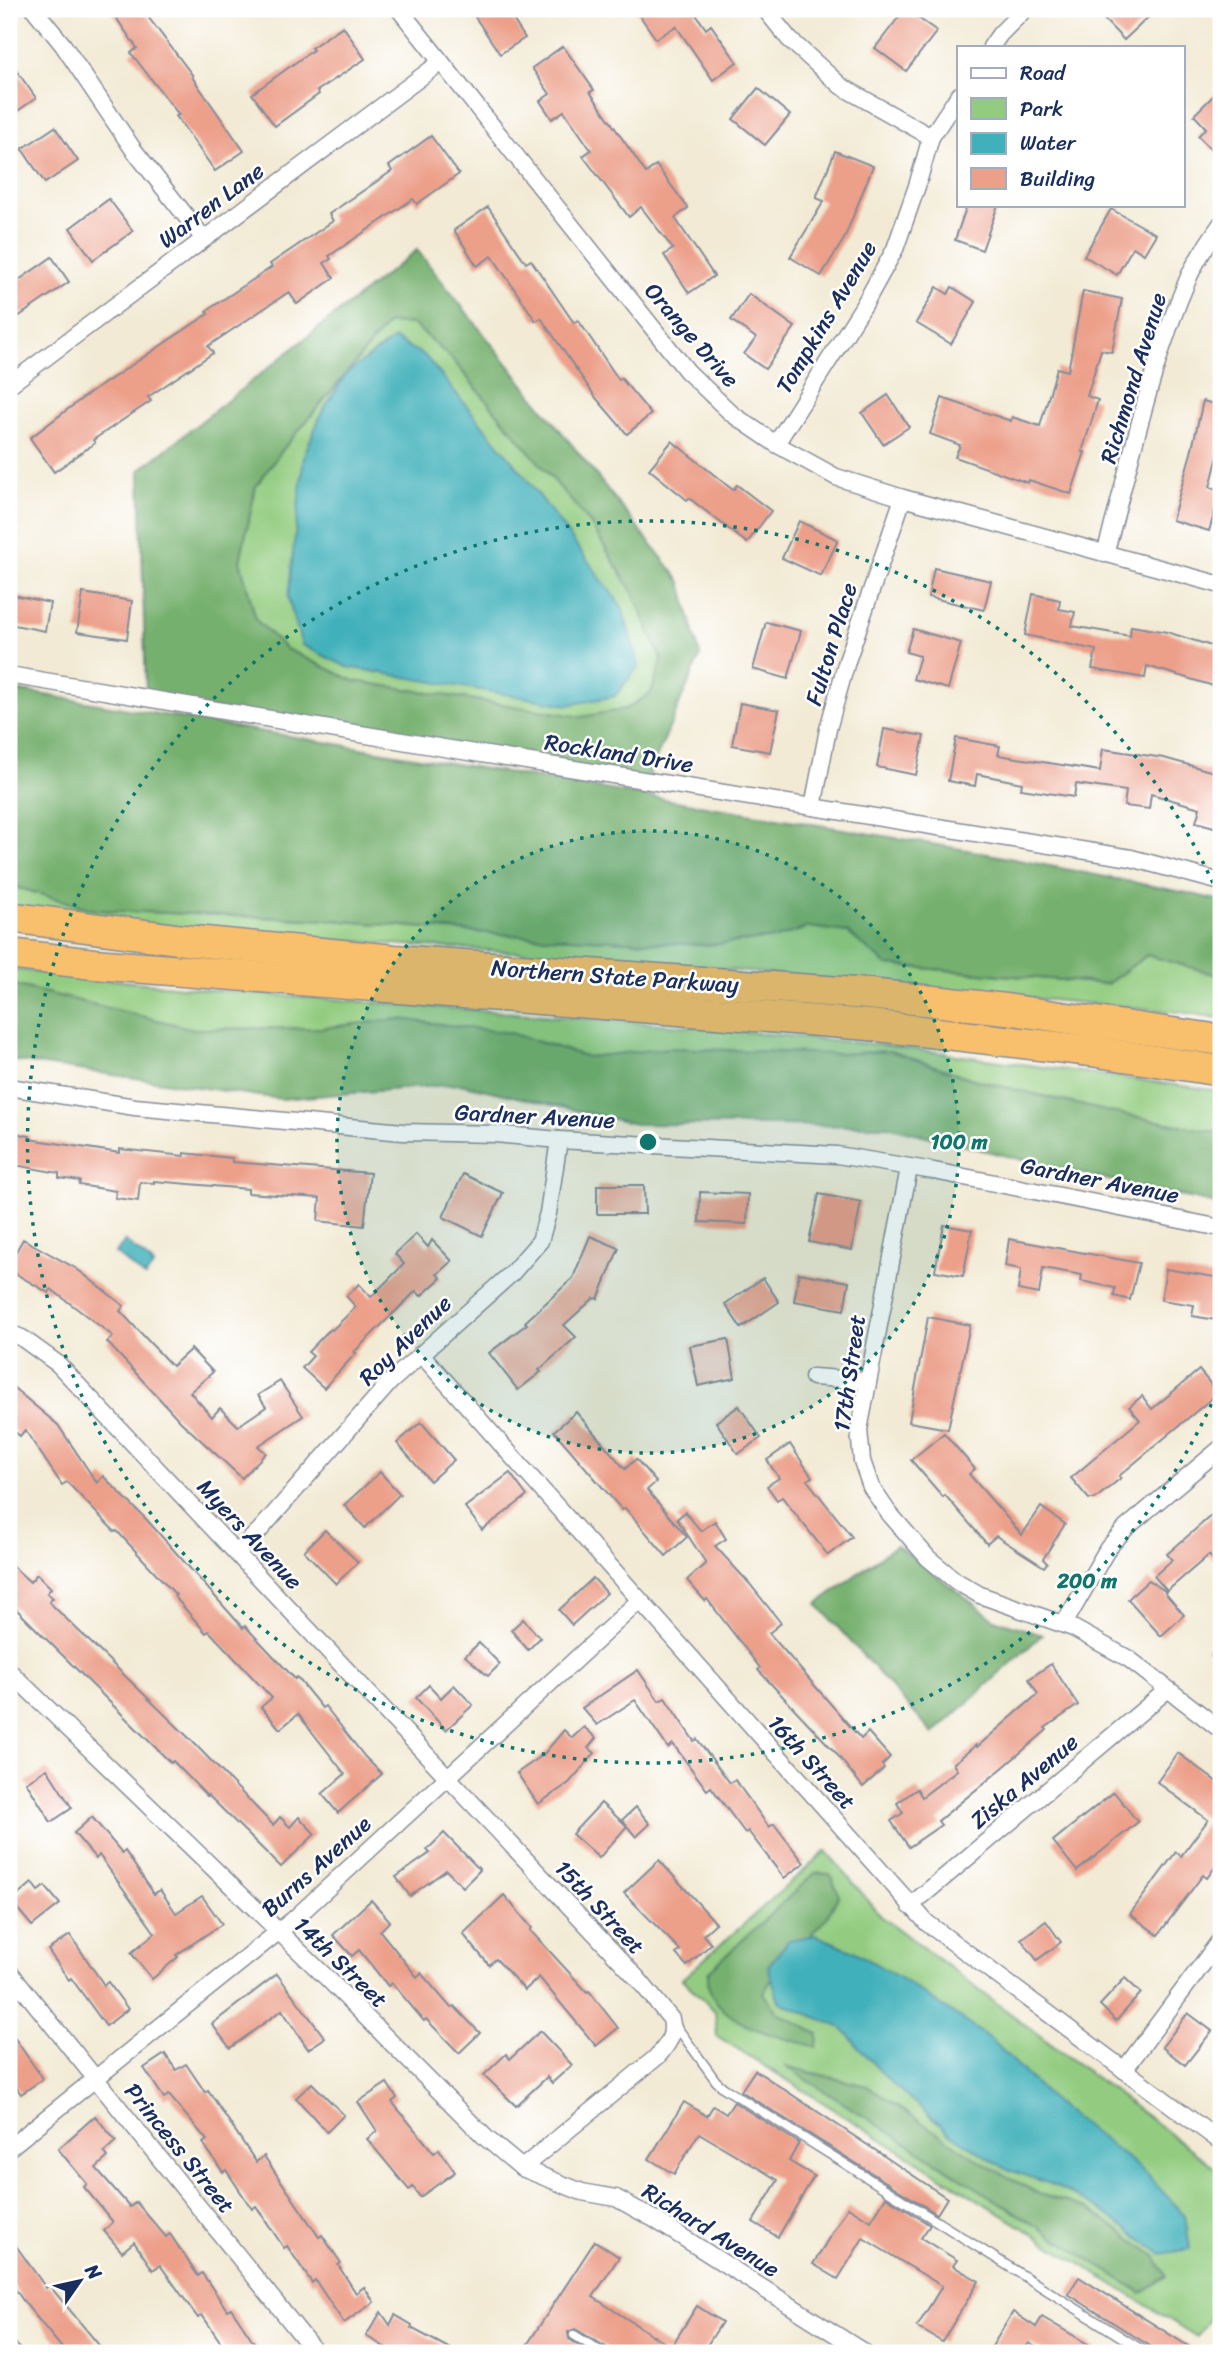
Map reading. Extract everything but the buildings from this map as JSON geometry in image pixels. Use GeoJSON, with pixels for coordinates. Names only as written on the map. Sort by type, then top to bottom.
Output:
{"type":"FeatureCollection","features":[{"type":"Feature","properties":{"kind":"highway","name":"Northern State Parkway"},"geometry":{"type":"LineString","coordinates":[[9,917],[184,940],[395,960],[869,994],[1018,1010],[1221,1040]]}},
{"type":"Feature","properties":{"kind":"highway","name":"Northern State Parkway"},"geometry":{"type":"LineString","coordinates":[[9,954],[94,964],[869,1025],[1091,1051],[1221,1071]]}},
{"type":"Feature","properties":{"kind":"street"},"geometry":{"type":"LineString","coordinates":[[34,9],[64,45],[133,149],[204,239]]}},
{"type":"Feature","properties":{"kind":"street","name":"Orange Drive"},"geometry":{"type":"LineString","coordinates":[[399,9],[687,371],[732,414],[776,444],[836,477],[903,498],[1221,585]]}},
{"type":"Feature","properties":{"kind":"street"},"geometry":{"type":"LineString","coordinates":[[765,9],[789,39],[841,86],[931,137]]}},
{"type":"Feature","properties":{"kind":"street"},"geometry":{"type":"LineString","coordinates":[[992,46],[1025,9]]}},
{"type":"Feature","properties":{"kind":"street","name":"Warren Lane"},"geometry":{"type":"LineString","coordinates":[[9,385],[441,62]]}},
{"type":"Feature","properties":{"kind":"street","name":"Tompkins Avenue"},"geometry":{"type":"LineString","coordinates":[[776,444],[864,305],[895,249],[931,137],[957,98]]}},
{"type":"Feature","properties":{"kind":"street","name":"Richmond Avenue"},"geometry":{"type":"LineString","coordinates":[[1105,554],[1159,358],[1188,279],[1221,224]]}},
{"type":"Feature","properties":{"kind":"street","name":"Fulton Place"},"geometry":{"type":"LineString","coordinates":[[813,807],[828,729],[846,661],[903,498]]}},
{"type":"Feature","properties":{"kind":"street","name":"Rockland Drive"},"geometry":{"type":"LineString","coordinates":[[9,674],[450,749],[1131,858],[1221,882]]}},
{"type":"Feature","properties":{"kind":"street","name":"Gardner Avenue"},"geometry":{"type":"LineString","coordinates":[[9,1087],[135,1107],[403,1132],[836,1155],[934,1171],[1221,1228]]}},
{"type":"Feature","properties":{"kind":"street","name":"Roy Avenue"},"geometry":{"type":"LineString","coordinates":[[237,1553],[390,1382],[512,1273],[540,1241],[548,1213],[559,1140]]}},
{"type":"Feature","properties":{"kind":"street","name":"17th Street"},"geometry":{"type":"LineString","coordinates":[[909,1168],[859,1430],[862,1461],[871,1487],[888,1512],[928,1558],[956,1581],[980,1595],[1064,1625],[1129,1659],[1221,1730]]}},
{"type":"Feature","properties":{"kind":"street","name":"Myers Avenue"},"geometry":{"type":"LineString","coordinates":[[9,1333],[22,1338],[58,1364],[447,1779]]}},
{"type":"Feature","properties":{"kind":"street","name":"16th Street"},"geometry":{"type":"LineString","coordinates":[[422,1355],[927,1923],[1221,2142]]}},
{"type":"Feature","properties":{"kind":"street"},"geometry":{"type":"LineString","coordinates":[[813,1377],[868,1381]]}},
{"type":"Feature","properties":{"kind":"street"},"geometry":{"type":"LineString","coordinates":[[1064,1625],[1108,1548],[1126,1528],[1221,1448]]}},
{"type":"Feature","properties":{"kind":"street","name":"Burns Avenue"},"geometry":{"type":"LineString","coordinates":[[9,2148],[277,1932],[639,1601]]}},
{"type":"Feature","properties":{"kind":"street","name":"14th Street"},"geometry":{"type":"LineString","coordinates":[[9,1671],[328,1979],[486,2138],[522,2168]]}},
{"type":"Feature","properties":{"kind":"street","name":"Ziska Avenue"},"geometry":{"type":"LineString","coordinates":[[910,1906],[1167,1690]]}},
{"type":"Feature","properties":{"kind":"street","name":"15th Street"},"geometry":{"type":"LineString","coordinates":[[447,1779],[638,1979],[671,2019]]}},
{"type":"Feature","properties":{"kind":"street"},"geometry":{"type":"LineString","coordinates":[[1124,2070],[1221,1939]]}},
{"type":"Feature","properties":{"kind":"street","name":"Princess Street"},"geometry":{"type":"LineString","coordinates":[[9,1971],[316,2353]]}},
{"type":"Feature","properties":{"kind":"street"},"geometry":{"type":"LineString","coordinates":[[522,2168],[659,2056],[670,2042],[673,2025],[671,2019]]}},
{"type":"Feature","properties":{"kind":"street","name":"Richard Avenue"},"geometry":{"type":"LineString","coordinates":[[522,2168],[582,2192],[616,2199],[654,2219],[865,2353]]}},
{"type":"Feature","properties":{"kind":"lane"},"geometry":{"type":"LineString","coordinates":[[671,2019],[724,2088],[1147,2353]]}},
{"type":"Feature","properties":{"kind":"lane"},"geometry":{"type":"LineString","coordinates":[[574,2334],[604,2353]]}},
{"type":"Feature","properties":{"kind":"path"},"geometry":{"type":"LineString","coordinates":[[1212,1654],[1214,1665],[1221,1672]]}},
{"type":"Feature","properties":{"kind":"green space"},"geometry":{"type":"Polygon","coordinates":[[[417,250],[681,582],[700,656],[647,780],[146,698],[140,470],[417,250]],[[388,323],[279,454],[256,486],[240,561],[256,620],[286,649],[354,681],[582,717],[626,709],[651,693],[662,661],[635,596],[590,523],[451,358],[413,324],[388,323]]]}},
{"type":"Feature","properties":{"kind":"green space"},"geometry":{"type":"Polygon","coordinates":[[[388,323],[413,324],[451,358],[590,523],[635,596],[662,661],[651,693],[626,709],[582,717],[354,681],[286,649],[256,620],[240,561],[256,486],[279,454],[388,323]]]}},
{"type":"Feature","properties":{"kind":"green space"},"geometry":{"type":"Polygon","coordinates":[[[9,689],[973,851],[1188,893],[1221,901],[1221,976],[1147,955],[1107,984],[887,965],[847,932],[809,927],[776,938],[707,945],[510,935],[332,920],[95,910],[9,885],[9,689]]]}},
{"type":"Feature","properties":{"kind":"green space"},"geometry":{"type":"Polygon","coordinates":[[[9,885],[95,910],[332,920],[510,935],[707,945],[776,938],[809,927],[847,932],[888,965],[1107,984],[1147,955],[1221,976],[1221,1018],[591,957],[224,933],[9,908],[9,885]]]}},
{"type":"Feature","properties":{"kind":"green space"},"geometry":{"type":"Polygon","coordinates":[[[9,969],[212,990],[696,1027],[889,1046],[1221,1091],[1221,1133],[1105,1111],[976,1080],[890,1051],[835,1054],[670,1048],[588,1057],[510,1033],[399,1019],[322,1028],[194,1029],[9,984],[9,969]]]}},
{"type":"Feature","properties":{"kind":"green space"},"geometry":{"type":"Polygon","coordinates":[[[9,984],[194,1029],[322,1028],[399,1019],[510,1033],[588,1057],[670,1048],[835,1054],[890,1051],[976,1080],[1105,1111],[1221,1133],[1221,1205],[1042,1165],[887,1126],[635,1124],[460,1084],[281,1099],[9,1060],[9,984]]]}},
{"type":"Feature","properties":{"kind":"green space"},"geometry":{"type":"Polygon","coordinates":[[[896,1545],[994,1619],[1042,1635],[933,1734],[817,1604],[896,1545]]]}},
{"type":"Feature","properties":{"kind":"green space"},"geometry":{"type":"Polygon","coordinates":[[[826,1851],[882,1917],[1221,2172],[1221,2302],[1197,2337],[717,2036],[715,2011],[682,1979],[826,1851]]]}},
{"type":"Feature","properties":{"kind":"green space"},"geometry":{"type":"Polygon","coordinates":[[[815,1873],[830,1874],[839,1895],[826,1919],[782,1964],[763,1993],[777,2012],[818,2034],[817,2047],[740,2022],[716,2002],[709,1988],[708,1976],[708,1972],[815,1873]]]}},
{"type":"Feature","properties":{"kind":"green space"},"geometry":{"type":"Polygon","coordinates":[[[785,2066],[867,2086],[981,2162],[1039,2194],[1088,2208],[1155,2256],[1166,2276],[1142,2293],[785,2066]]]}},
{"type":"Feature","properties":{"kind":"water"},"geometry":{"type":"Polygon","coordinates":[[[394,339],[425,356],[521,471],[622,607],[639,666],[615,696],[568,705],[347,667],[302,645],[288,598],[304,455],[322,412],[347,373],[394,339]]]}},
{"type":"Feature","properties":{"kind":"water"},"geometry":{"type":"Polygon","coordinates":[[[125,1241],[154,1265],[145,1277],[115,1253],[125,1241]]]}},
{"type":"Feature","properties":{"kind":"water"},"geometry":{"type":"Polygon","coordinates":[[[815,1935],[852,1950],[903,1980],[992,2040],[1054,2102],[1139,2167],[1185,2215],[1190,2249],[1161,2254],[1098,2208],[1053,2185],[1006,2169],[947,2131],[887,2079],[842,2028],[779,2002],[768,1966],[789,1940],[815,1935]]]}}]}
